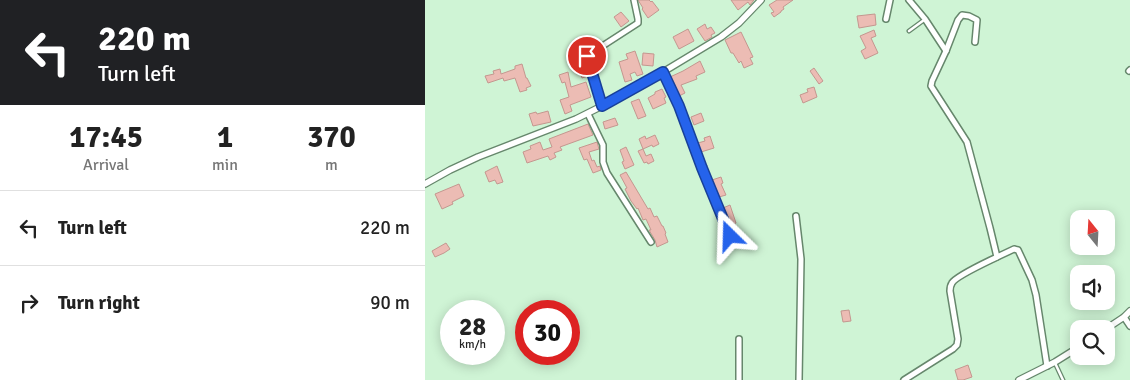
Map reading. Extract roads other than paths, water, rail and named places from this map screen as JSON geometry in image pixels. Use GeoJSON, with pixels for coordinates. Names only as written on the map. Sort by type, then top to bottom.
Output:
{"type":"FeatureCollection","features":[{"type":"Feature","properties":{"kind":"street"},"geometry":{"type":"LineString","coordinates":[[602,106],[587,56],[638,23],[634,0]]}},
{"type":"Feature","properties":{"kind":"street"},"geometry":{"type":"LineString","coordinates":[[425,184],[477,158],[588,114],[721,37],[739,23],[761,0]]}},
{"type":"Feature","properties":{"kind":"street"},"geometry":{"type":"LineString","coordinates":[[886,20],[890,0]]}},
{"type":"Feature","properties":{"kind":"street"},"geometry":{"type":"LineString","coordinates":[[909,0],[925,19],[946,51]]}},
{"type":"Feature","properties":{"kind":"street"},"geometry":{"type":"LineString","coordinates":[[975,42],[977,20],[963,15],[958,20],[931,86],[967,142],[997,258]]}},
{"type":"Feature","properties":{"kind":"street"},"geometry":{"type":"LineString","coordinates":[[663,72],[679,106],[730,236]]}},
{"type":"Feature","properties":{"kind":"street"},"geometry":{"type":"LineString","coordinates":[[588,114],[603,145],[603,162],[607,173],[651,242]]}},
{"type":"Feature","properties":{"kind":"street"},"geometry":{"type":"LineString","coordinates":[[796,216],[801,259],[799,380]]}},
{"type":"Feature","properties":{"kind":"street"},"geometry":{"type":"LineString","coordinates":[[905,380],[957,345],[958,339],[950,291],[952,283],[958,278],[1014,250],[1018,250],[1021,253],[1037,295],[1047,366]]}},
{"type":"Feature","properties":{"kind":"street"},"geometry":{"type":"LineString","coordinates":[[1115,323],[1130,311]]}},
{"type":"Feature","properties":{"kind":"street"},"geometry":{"type":"LineString","coordinates":[[1124,317],[1130,326]]}},
{"type":"Feature","properties":{"kind":"street"},"geometry":{"type":"LineString","coordinates":[[739,339],[739,380]]}},
{"type":"Feature","properties":{"kind":"street"},"geometry":{"type":"LineString","coordinates":[[1019,380],[1070,353]]}},
{"type":"Feature","properties":{"kind":"lane"},"geometry":{"type":"LineString","coordinates":[[909,31],[925,19]]}},
{"type":"Feature","properties":{"kind":"lane"},"geometry":{"type":"LineString","coordinates":[[1055,362],[1063,380]]}}]}
